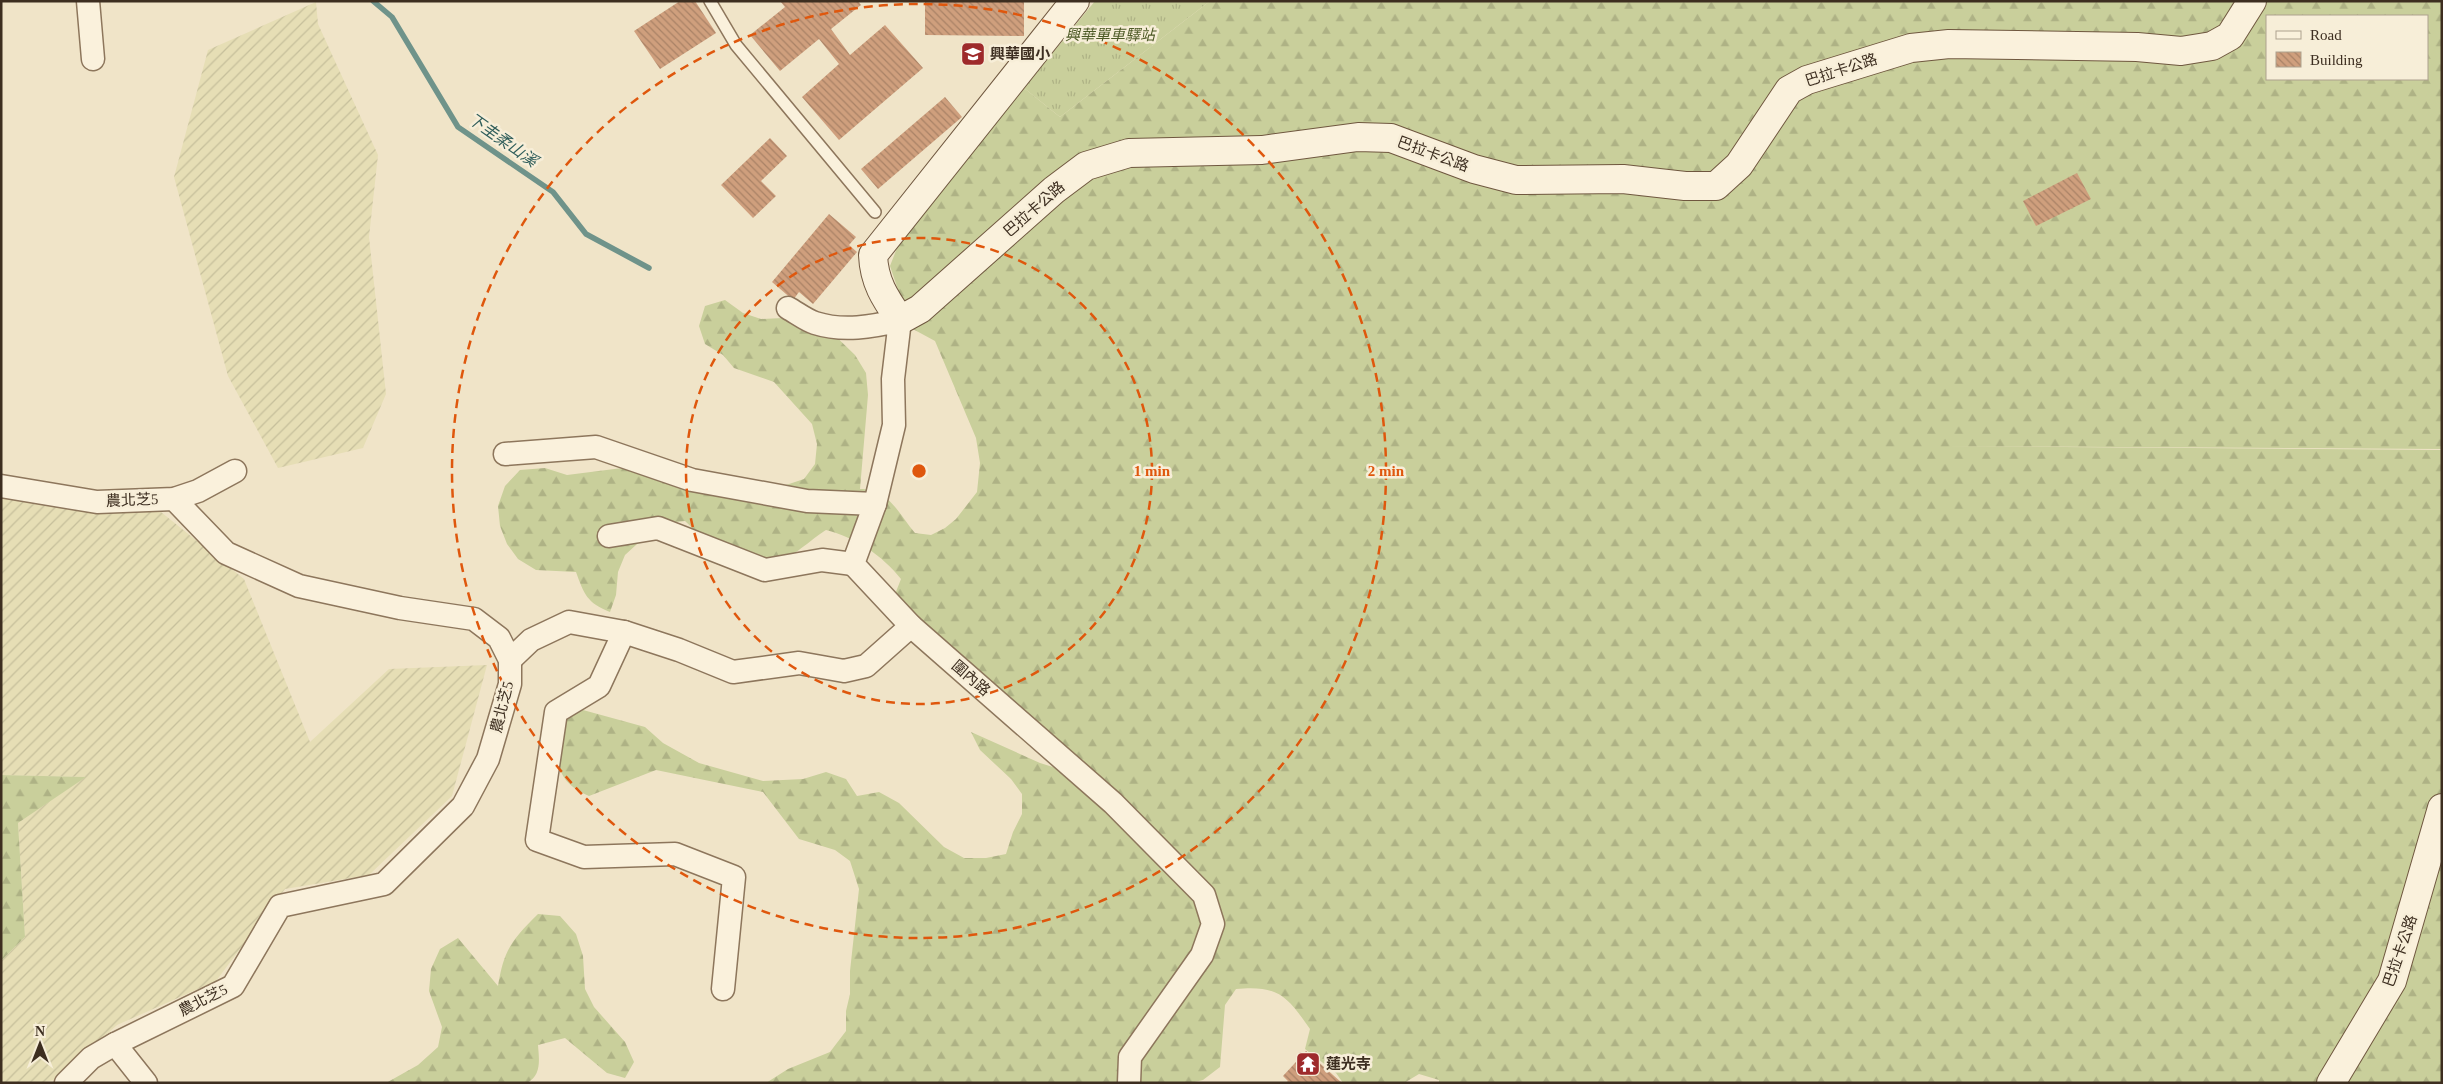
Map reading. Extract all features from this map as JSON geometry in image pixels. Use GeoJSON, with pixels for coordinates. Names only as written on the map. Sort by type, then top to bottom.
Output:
{"type":"FeatureCollection","features":[{"type":"Feature","properties":{"kind":"main road"},"geometry":{"type":"LineString","coordinates":[[900,320],[884,298],[874,274],[873,255],[1075,1]]}},
{"type":"Feature","properties":{"kind":"main road","name":"巴拉卡公路"},"geometry":{"type":"LineString","coordinates":[[900,320],[920,309],[1054,190],[1086,166],[1129,153],[1262,150],[1358,137],[1391,138],[1474,169],[1516,180],[1623,179],[1685,186],[1716,186],[1739,165],[1789,90],[1807,80],[1911,48],[1949,44],[2137,47],[2181,51],[2212,46],[2230,36],[2252,1]]}},
{"type":"Feature","properties":{"kind":"main road","name":"巴拉卡公路"},"geometry":{"type":"LineString","coordinates":[[2331,1083],[2392,981],[2442,808]]}},
{"type":"Feature","properties":{"kind":"street"},"geometry":{"type":"LineString","coordinates":[[88,1],[93,59]]}},
{"type":"Feature","properties":{"kind":"street"},"geometry":{"type":"LineString","coordinates":[[609,536],[658,528],[765,570],[822,560],[853,564],[875,504],[894,425],[893,379],[900,320],[873,327],[838,328],[814,323],[788,308]]}},
{"type":"Feature","properties":{"kind":"street"},"geometry":{"type":"LineString","coordinates":[[506,454],[596,447],[692,480],[807,501],[875,504]]}},
{"type":"Feature","properties":{"kind":"street"},"geometry":{"type":"LineString","coordinates":[[174,499],[198,491],[235,471]]}},
{"type":"Feature","properties":{"kind":"street","name":"農北芝5"},"geometry":{"type":"LineString","coordinates":[[1,486],[97,502],[174,499],[226,553],[299,586],[400,608],[474,619],[499,638],[510,660],[510,684],[488,759],[462,806],[384,884],[280,906],[233,986],[115,1044],[91,1058],[66,1083]]}},
{"type":"Feature","properties":{"kind":"street","name":"圍內路"},"geometry":{"type":"LineString","coordinates":[[853,564],[911,626],[1113,803],[1204,895],[1213,924],[1202,955],[1130,1057],[1129,1083]]}},
{"type":"Feature","properties":{"kind":"street"},"geometry":{"type":"LineString","coordinates":[[510,660],[531,640],[569,622],[624,632],[679,650],[733,672],[799,663],[844,671],[866,666],[911,626]]}},
{"type":"Feature","properties":{"kind":"street"},"geometry":{"type":"LineString","coordinates":[[624,632],[599,686],[556,712],[537,840],[584,857],[675,854],[734,877],[723,988]]}},
{"type":"Feature","properties":{"kind":"street"},"geometry":{"type":"LineString","coordinates":[[115,1044],[146,1083]]}},
{"type":"Feature","properties":{"kind":"lane"},"geometry":{"type":"LineString","coordinates":[[710,1],[736,45],[875,212]]}},
{"type":"Feature","properties":{"kind":"shaded area"},"geometry":{"type":"Polygon","coordinates":[[[316,2],[318,24],[378,155],[369,237],[386,394],[363,448],[278,468],[228,376],[174,177],[208,50],[316,2]]]}},
{"type":"Feature","properties":{"kind":"shaded area"},"geometry":{"type":"Polygon","coordinates":[[[1,497],[50,505],[161,512],[244,579],[310,742],[389,669],[487,665],[452,796],[369,875],[285,889],[216,981],[117,1025],[58,1079],[40,1083],[1,1083],[1,961],[25,937],[18,823],[85,777],[1,775],[1,497]]]}},
{"type":"Feature","properties":{"kind":"green space","name":"興華單車驛站"},"geometry":{"type":"Polygon","coordinates":[[[1095,1],[1210,1],[1060,117],[1024,88],[1095,1]]]}},
{"type":"Feature","properties":{"kind":"green space"},"geometry":{"type":"Polygon","coordinates":[[[1210,1],[2442,1],[2442,449],[1937,446],[2442,450],[2442,1083],[1439,1083],[1439,1080],[1419,1074],[1404,1083],[1343,1083],[1336,1073],[1305,1049],[1310,1029],[1295,1008],[1280,995],[1272,991],[1250,988],[1236,989],[1225,1005],[1220,1067],[1203,1080],[1190,1083],[766,1083],[788,1069],[830,1052],[846,1031],[846,1011],[850,994],[850,971],[859,889],[850,861],[835,850],[799,839],[763,792],[656,770],[589,796],[567,782],[562,773],[559,764],[558,742],[562,716],[583,710],[645,727],[663,743],[699,763],[763,781],[803,779],[826,772],[846,779],[857,796],[879,792],[899,803],[944,847],[964,858],[986,858],[1006,854],[1013,832],[1022,814],[1022,794],[1011,779],[980,750],[971,732],[1040,763],[1069,772],[1084,761],[1067,752],[901,626],[886,617],[901,579],[877,555],[847,537],[826,530],[791,555],[782,558],[760,559],[748,558],[716,548],[685,521],[659,524],[625,555],[618,572],[616,595],[610,612],[602,609],[587,597],[576,572],[536,570],[518,559],[507,544],[500,526],[498,506],[505,486],[520,470],[545,468],[567,475],[638,466],[783,486],[804,479],[815,464],[817,444],[812,424],[774,382],[734,368],[723,355],[705,344],[699,326],[705,306],[725,300],[743,313],[761,319],[783,318],[823,324],[855,355],[866,373],[868,395],[860,489],[870,490],[886,498],[898,510],[915,533],[931,535],[945,528],[956,519],[977,492],[980,463],[976,438],[935,341],[911,328],[890,266],[902,235],[1024,88],[1060,117],[1210,1]]]}},
{"type":"Feature","properties":{"kind":"green space"},"geometry":{"type":"Polygon","coordinates":[[[1,775],[86,777],[18,823],[25,937],[1,961],[1,775]]]}},
{"type":"Feature","properties":{"kind":"green space"},"geometry":{"type":"Polygon","coordinates":[[[538,914],[560,916],[576,934],[583,956],[585,989],[594,1007],[625,1042],[634,1062],[625,1078],[607,1073],[565,1038],[538,1045],[539,1061],[537,1071],[532,1080],[527,1083],[386,1083],[418,1065],[438,1047],[442,1027],[429,991],[431,969],[440,949],[458,938],[498,986],[506,954],[516,938],[538,914]]]}},
{"type":"Feature","properties":{"kind":"building"},"geometry":{"type":"Polygon","coordinates":[[[680,1],[695,1],[716,33],[660,69],[634,31],[680,1]]]}},
{"type":"Feature","properties":{"kind":"building"},"geometry":{"type":"Polygon","coordinates":[[[780,1],[858,1],[861,5],[831,29],[850,55],[885,25],[923,68],[839,140],[802,97],[839,64],[819,39],[780,71],[750,35],[785,7],[780,1]]]}},
{"type":"Feature","properties":{"kind":"building"},"geometry":{"type":"Polygon","coordinates":[[[925,1],[1024,2],[1024,36],[925,35],[925,1]]]}},
{"type":"Feature","properties":{"kind":"building"},"geometry":{"type":"Polygon","coordinates":[[[945,97],[962,117],[878,189],[861,169],[945,97]]]}},
{"type":"Feature","properties":{"kind":"building"},"geometry":{"type":"Polygon","coordinates":[[[770,138],[787,156],[761,181],[776,196],[753,218],[721,185],[770,138]]]}},
{"type":"Feature","properties":{"kind":"building"},"geometry":{"type":"Polygon","coordinates":[[[2077,173],[2091,199],[2036,226],[2023,201],[2077,173]]]}},
{"type":"Feature","properties":{"kind":"building"},"geometry":{"type":"Polygon","coordinates":[[[829,214],[856,237],[849,245],[857,252],[813,304],[799,292],[793,300],[772,282],[829,214]]]}},
{"type":"Feature","properties":{"kind":"building","name":"蓮光寺"},"geometry":{"type":"Polygon","coordinates":[[[1306,1051],[1342,1083],[1286,1083],[1288,1081],[1283,1076],[1306,1051]]]}},
{"type":"Feature","properties":{"kind":"waterway","name":"下圭柔山溪"},"geometry":{"type":"LineString","coordinates":[[373,1],[392,17],[458,127],[553,192],[586,234],[649,268]]}},
{"type":"Feature","properties":{"kind":"place","name":"興華國小"},"geometry":{"type":"Point","coordinates":[973,54]}},
{"type":"Feature","properties":{"kind":"place","name":"蓮光寺"},"geometry":{"type":"Point","coordinates":[1308,1064]}}]}
